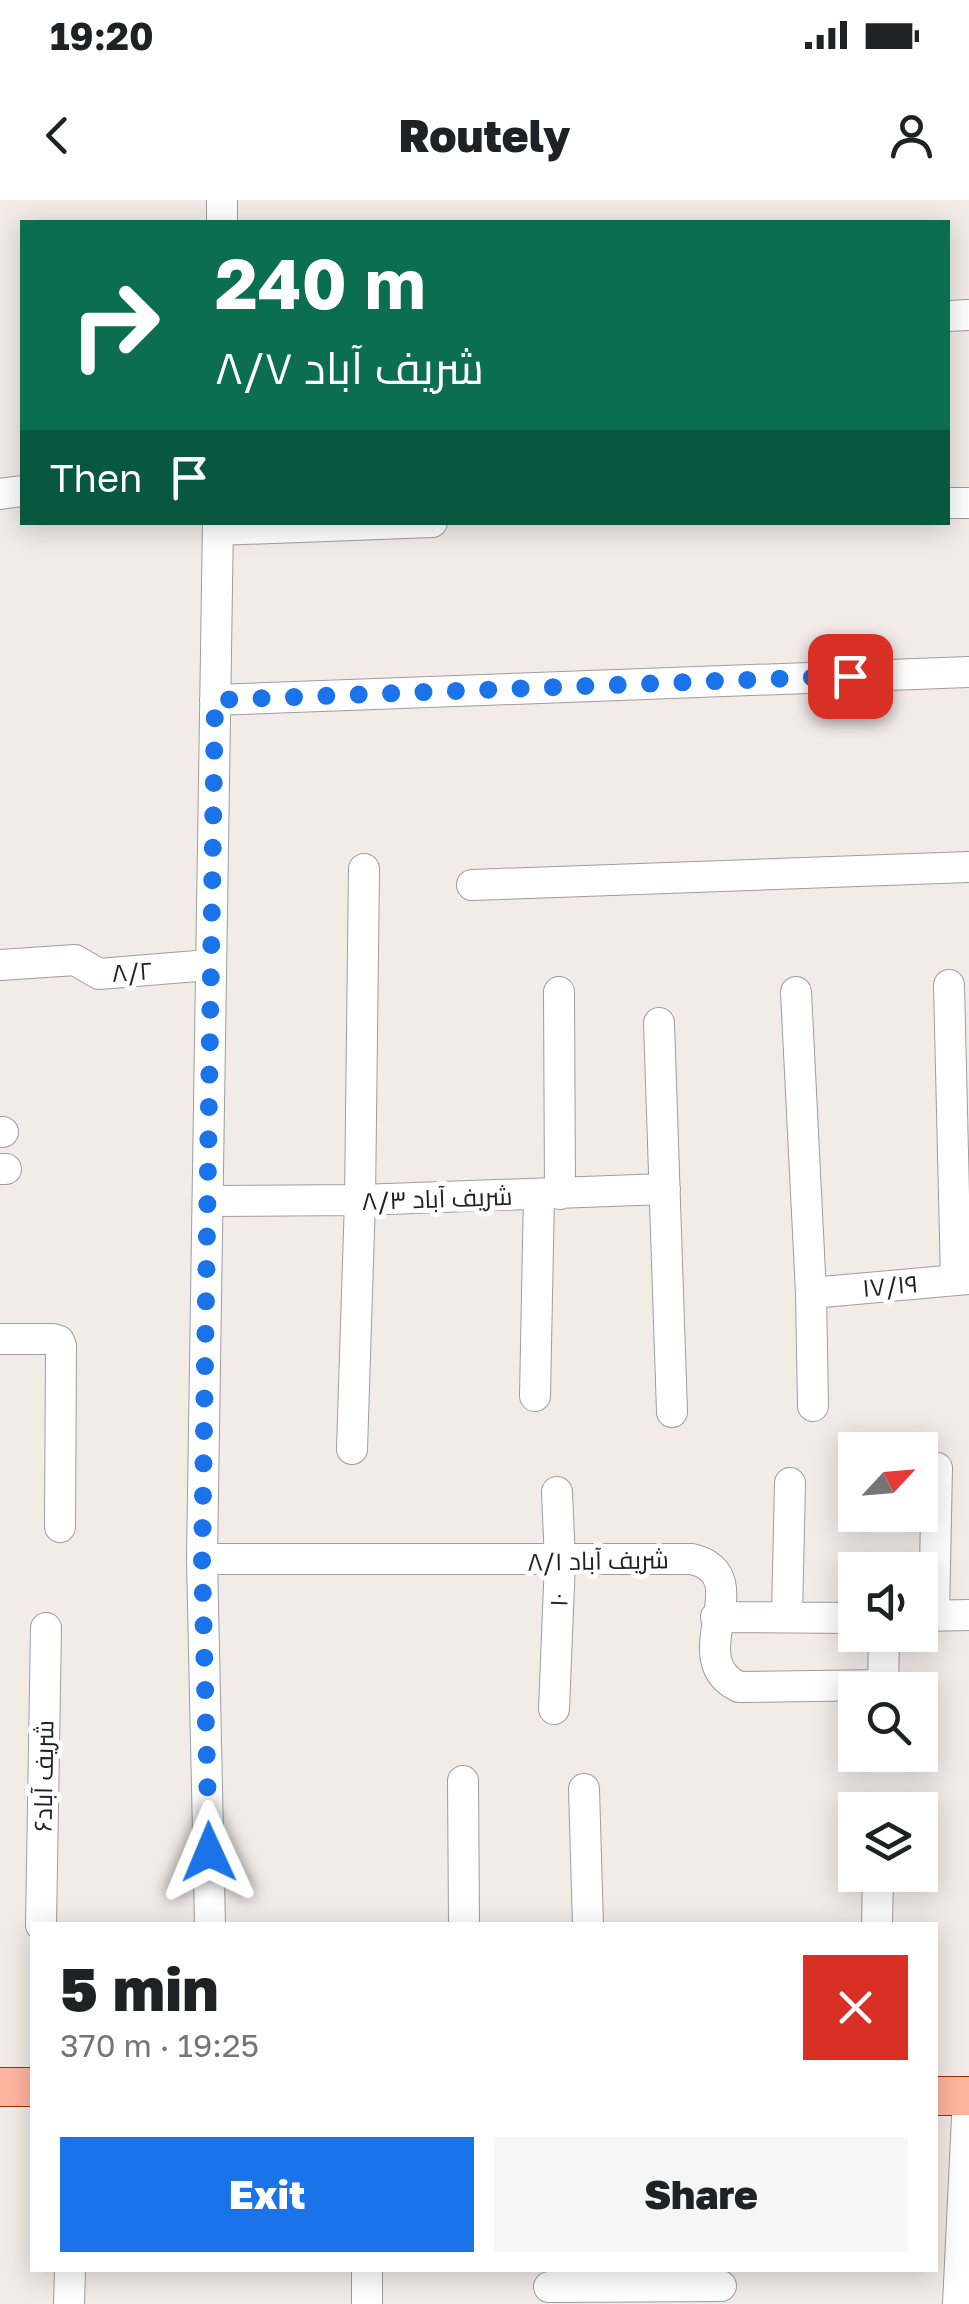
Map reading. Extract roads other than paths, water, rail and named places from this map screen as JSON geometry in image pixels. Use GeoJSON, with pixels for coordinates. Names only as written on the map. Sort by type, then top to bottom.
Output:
{"type":"FeatureCollection","features":[{"type":"Feature","properties":{"kind":"main road"},"geometry":{"type":"LineString","coordinates":[[0,2087],[30,2088]]}},
{"type":"Feature","properties":{"kind":"main road"},"geometry":{"type":"LineString","coordinates":[[938,2096],[969,2096]]}},
{"type":"Feature","properties":{"kind":"street"},"geometry":{"type":"LineString","coordinates":[[210,1922],[202,1560],[218,526],[272,525]]}},
{"type":"Feature","properties":{"kind":"street"},"geometry":{"type":"LineString","coordinates":[[215,700],[969,672]]}},
{"type":"Feature","properties":{"kind":"street"},"geometry":{"type":"LineString","coordinates":[[472,885],[969,866]]}},
{"type":"Feature","properties":{"kind":"street"},"geometry":{"type":"LineString","coordinates":[[352,1449],[364,869]]}},
{"type":"Feature","properties":{"kind":"street","name":"۸/۲"},"geometry":{"type":"LineString","coordinates":[[0,965],[75,960],[98,974],[210,966]]}},
{"type":"Feature","properties":{"kind":"street"},"geometry":{"type":"LineString","coordinates":[[949,985],[963,1279]]}},
{"type":"Feature","properties":{"kind":"street"},"geometry":{"type":"LineString","coordinates":[[535,1396],[559,992]]}},
{"type":"Feature","properties":{"kind":"street"},"geometry":{"type":"LineString","coordinates":[[796,992],[813,1406]]}},
{"type":"Feature","properties":{"kind":"street"},"geometry":{"type":"LineString","coordinates":[[659,1023],[672,1412]]}},
{"type":"Feature","properties":{"kind":"street","name":"شریف آباد ۸/۳"},"geometry":{"type":"LineString","coordinates":[[209,1201],[665,1189]]}},
{"type":"Feature","properties":{"kind":"street","name":"۱۷/۱۹"},"geometry":{"type":"LineString","coordinates":[[810,1292],[963,1279]]}},
{"type":"Feature","properties":{"kind":"street"},"geometry":{"type":"LineString","coordinates":[[0,1339],[59,1340],[60,1527]]}},
{"type":"Feature","properties":{"kind":"street"},"geometry":{"type":"LineString","coordinates":[[787,1616],[790,1483]]}},
{"type":"Feature","properties":{"kind":"street","name":"۱۰"},"geometry":{"type":"LineString","coordinates":[[554,1709],[560,1561],[557,1492]]}},
{"type":"Feature","properties":{"kind":"street","name":"شریف آباد ۸/۱"},"geometry":{"type":"LineString","coordinates":[[202,1560],[706,1562],[724,1586],[716,1617],[716,1665],[724,1680],[739,1687],[838,1687]]}},
{"type":"Feature","properties":{"kind":"street"},"geometry":{"type":"LineString","coordinates":[[938,1616],[969,1615]]}},
{"type":"Feature","properties":{"kind":"street"},"geometry":{"type":"LineString","coordinates":[[716,1617],[838,1618]]}},
{"type":"Feature","properties":{"kind":"street","name":"شریف آباد۶"},"geometry":{"type":"LineString","coordinates":[[41,1922],[46,1628]]}},
{"type":"Feature","properties":{"kind":"street"},"geometry":{"type":"LineString","coordinates":[[463,1781],[464,1922]]}},
{"type":"Feature","properties":{"kind":"street"},"geometry":{"type":"LineString","coordinates":[[584,1789],[588,1922]]}},
{"type":"Feature","properties":{"kind":"street"},"geometry":{"type":"LineString","coordinates":[[877,1922],[878,1892]]}},
{"type":"Feature","properties":{"kind":"street"},"geometry":{"type":"LineString","coordinates":[[958,2304],[969,2096]]}},
{"type":"Feature","properties":{"kind":"street"},"geometry":{"type":"LineString","coordinates":[[69,2304],[70,2272]]}},
{"type":"Feature","properties":{"kind":"street"},"geometry":{"type":"LineString","coordinates":[[366,2304],[367,2272]]}},
{"type":"Feature","properties":{"kind":"street"},"geometry":{"type":"LineString","coordinates":[[549,2287],[721,2287]]}}]}
